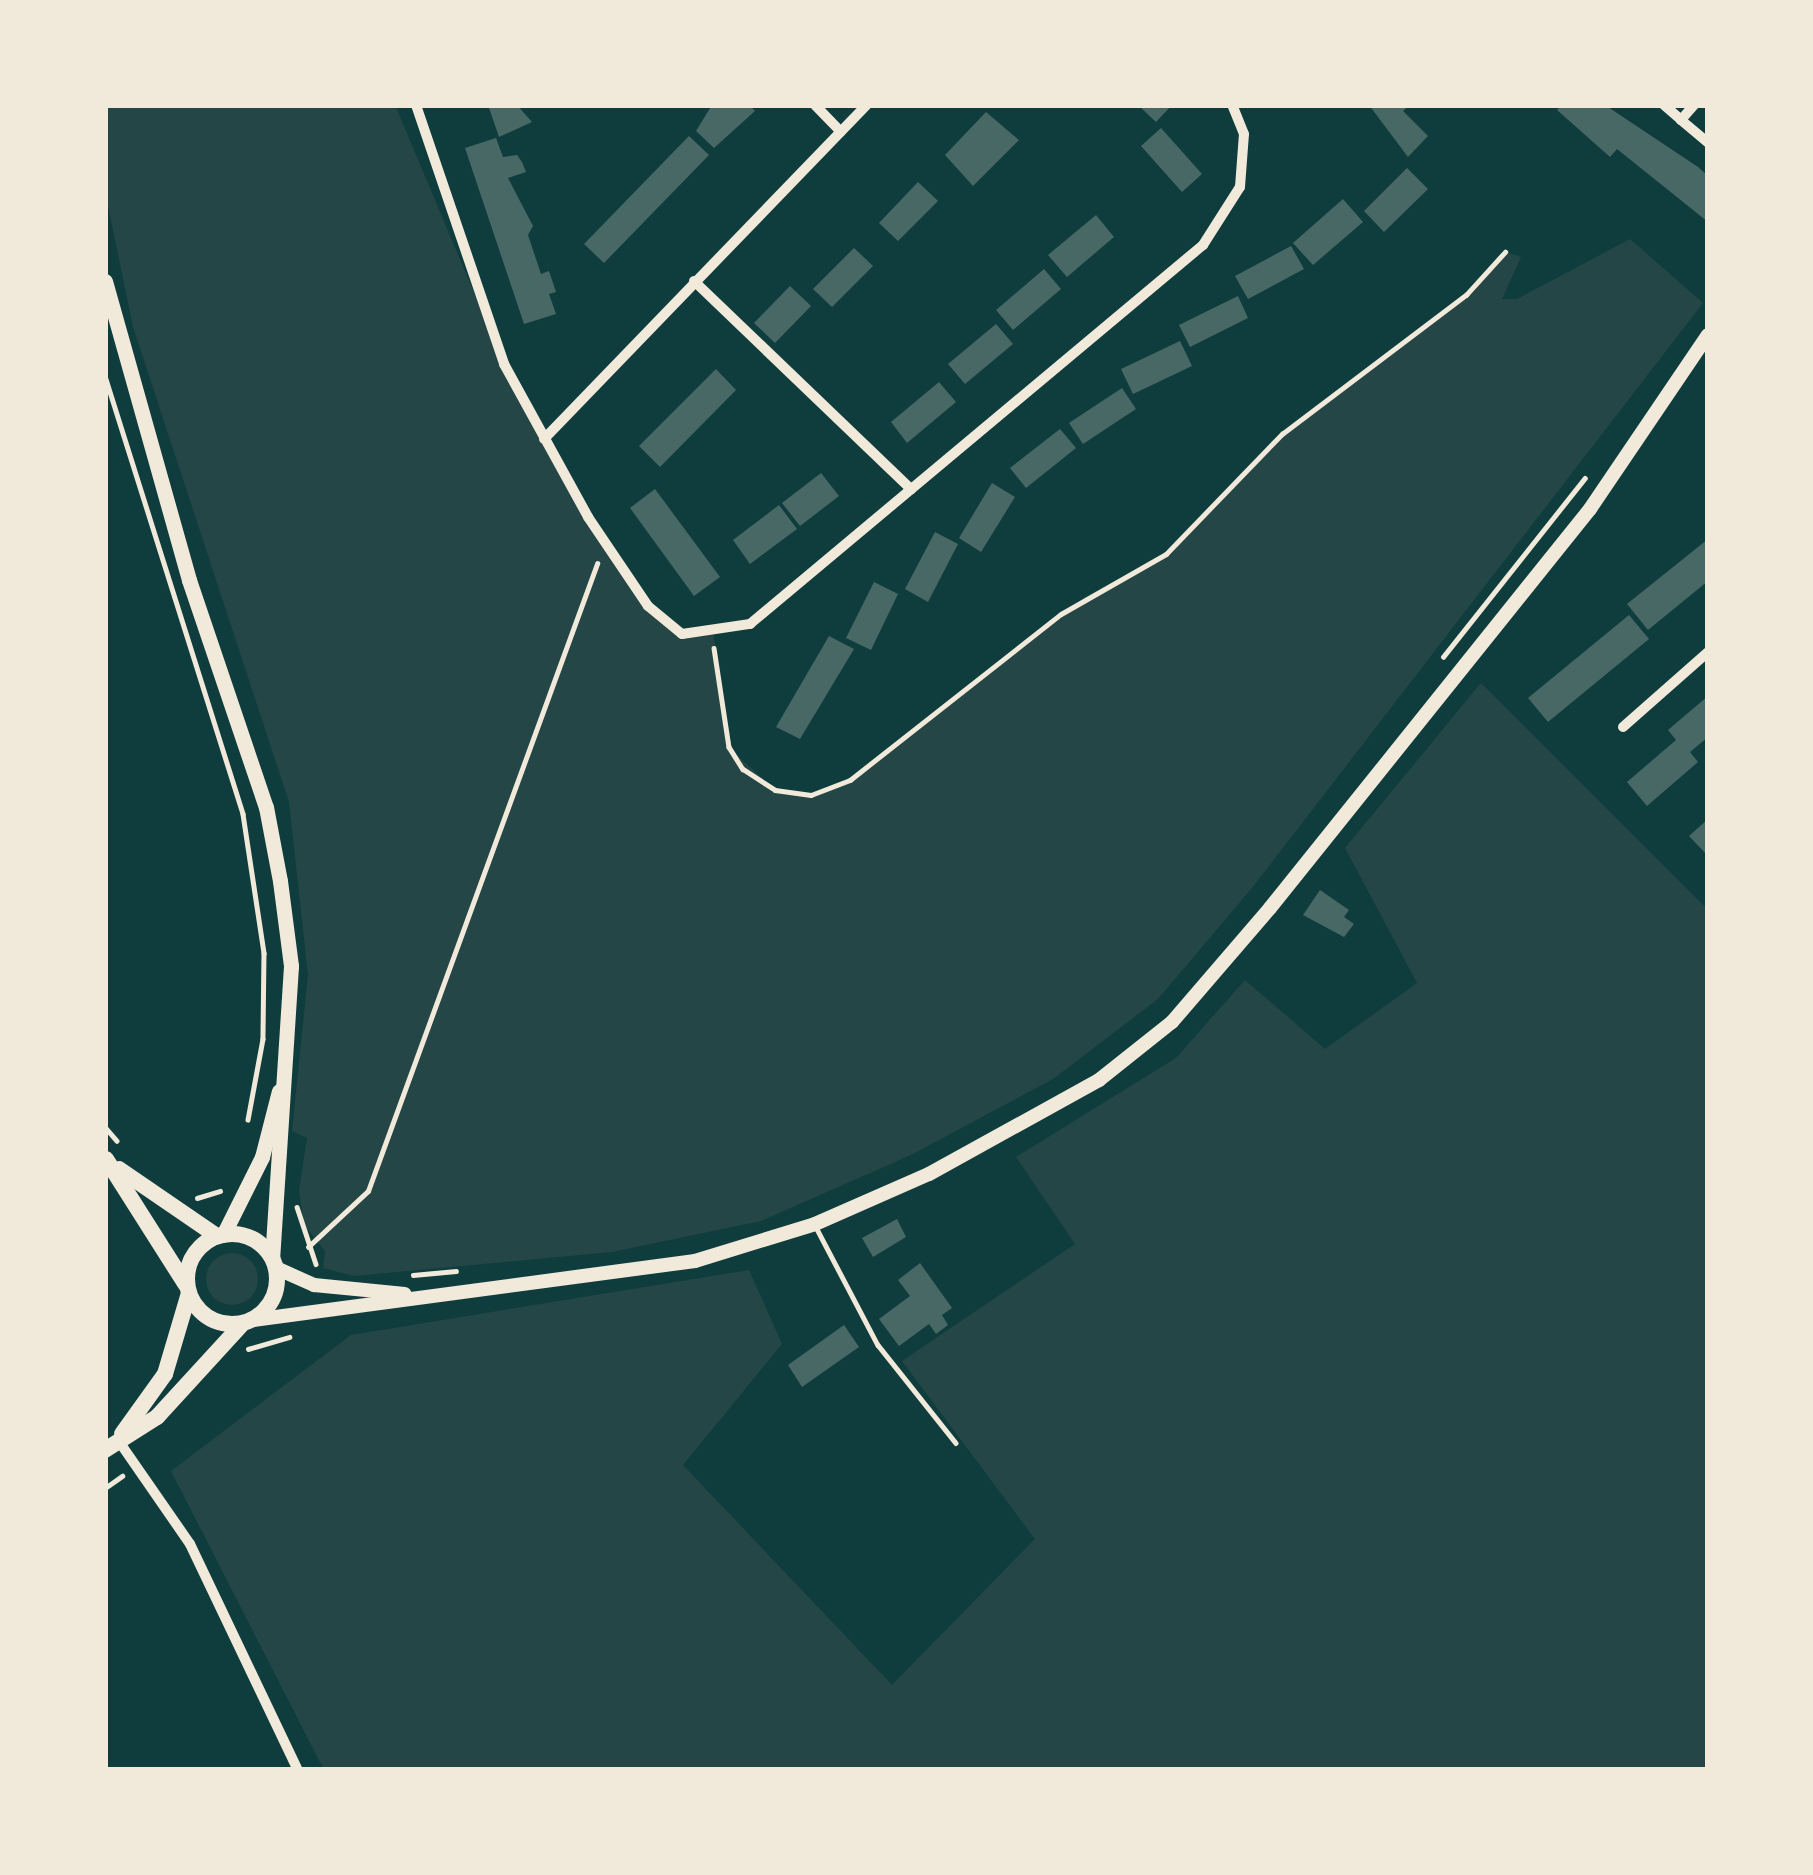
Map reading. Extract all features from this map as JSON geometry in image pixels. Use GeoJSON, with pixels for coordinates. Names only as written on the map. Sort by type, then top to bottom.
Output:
{"type":"FeatureCollection","features":[{"type":"Feature","properties":{"kind":"main road"},"geometry":{"type":"LineString","coordinates":[[105,281],[182,557],[266,807],[291,966],[272,1301],[157,1417],[111,1445]]}},
{"type":"Feature","properties":{"kind":"main road"},"geometry":{"type":"LineString","coordinates":[[111,1445],[164,1374],[189,1290],[193,1257],[220,1235],[262,1157],[286,1065]]}},
{"type":"Feature","properties":{"kind":"main road"},"geometry":{"type":"LineString","coordinates":[[106,1158],[220,1235],[254,1239],[274,1262]]}},
{"type":"Feature","properties":{"kind":"main road"},"geometry":{"type":"LineString","coordinates":[[106,1158],[209,1318],[248,1322]]}},
{"type":"Feature","properties":{"kind":"street"},"geometry":{"type":"LineString","coordinates":[[416,105],[504,364],[604,542],[648,606],[682,634],[750,624],[1214,232],[1240,187],[1244,134],[1232,105]]}},
{"type":"Feature","properties":{"kind":"street"},"geometry":{"type":"LineString","coordinates":[[815,105],[841,132]]}},
{"type":"Feature","properties":{"kind":"street"},"geometry":{"type":"LineString","coordinates":[[544,439],[866,105]]}},
{"type":"Feature","properties":{"kind":"street"},"geometry":{"type":"LineString","coordinates":[[1664,105],[1708,143]]}},
{"type":"Feature","properties":{"kind":"street"},"geometry":{"type":"LineString","coordinates":[[1682,120],[1694,105]]}},
{"type":"Feature","properties":{"kind":"street"},"geometry":{"type":"LineString","coordinates":[[694,281],[911,489]]}},
{"type":"Feature","properties":{"kind":"street"},"geometry":{"type":"LineString","coordinates":[[248,1322],[428,1295],[615,1277],[814,1224],[1056,1106],[1172,1022],[1590,509],[1708,335]]}},
{"type":"Feature","properties":{"kind":"street"},"geometry":{"type":"LineString","coordinates":[[1623,727],[1708,652]]}},
{"type":"Feature","properties":{"kind":"street"},"geometry":{"type":"LineString","coordinates":[[274,1262],[314,1285],[428,1295]]}},
{"type":"Feature","properties":{"kind":"street"},"geometry":{"type":"LineString","coordinates":[[111,1445],[190,1544],[298,1770]]}},
{"type":"Feature","properties":{"kind":"lane"},"geometry":{"type":"LineString","coordinates":[[814,1224],[878,1345],[956,1443]]}},
{"type":"Feature","properties":{"kind":"path"},"geometry":{"type":"LineString","coordinates":[[713,630],[728,747],[743,769],[775,790],[811,794],[850,780],[1061,614],[1166,554],[1282,434],[1466,295],[1505,252]]}},
{"type":"Feature","properties":{"kind":"path"},"geometry":{"type":"LineString","coordinates":[[105,376],[243,814],[264,953],[263,1040],[251,1106]]}},
{"type":"Feature","properties":{"kind":"path"},"geometry":{"type":"LineString","coordinates":[[1439,662],[1598,462]]}},
{"type":"Feature","properties":{"kind":"path"},"geometry":{"type":"LineString","coordinates":[[334,1274],[318,1268],[308,1247],[368,1191],[604,542]]}},
{"type":"Feature","properties":{"kind":"path"},"geometry":{"type":"LineString","coordinates":[[105,1127],[125,1151]]}},
{"type":"Feature","properties":{"kind":"path"},"geometry":{"type":"LineString","coordinates":[[188,1198],[217,1195],[230,1181]]}},
{"type":"Feature","properties":{"kind":"path"},"geometry":{"type":"LineString","coordinates":[[401,1276],[470,1270]]}},
{"type":"Feature","properties":{"kind":"path"},"geometry":{"type":"LineString","coordinates":[[105,1488],[123,1475]]}},
{"type":"Feature","properties":{"kind":"shaded area"},"geometry":{"type":"Polygon","coordinates":[[[105,105],[395,105],[504,364],[544,439],[648,606],[682,634],[713,630],[728,747],[775,790],[811,795],[851,780],[1085,597],[1166,554],[1282,434],[1466,295],[1505,252],[1521,257],[1502,299],[1517,299],[1630,239],[1703,303],[1252,888],[1158,999],[1053,1079],[911,1155],[761,1221],[612,1252],[354,1276],[323,1268],[325,1251],[304,1225],[299,1191],[307,1138],[292,1131],[308,975],[289,802],[133,327],[105,191],[105,105]]]}},
{"type":"Feature","properties":{"kind":"shaded area"},"geometry":{"type":"Polygon","coordinates":[[[1481,683],[1708,910],[1708,1770],[324,1770],[171,1471],[351,1335],[749,1270],[782,1344],[683,1465],[892,1685],[1035,1539],[902,1361],[1075,1244],[1016,1157],[1176,1058],[1245,980],[1325,1049],[1417,983],[1345,848],[1481,683]]]}},
{"type":"Feature","properties":{"kind":"shaded area"},"geometry":{"type":"Polygon","coordinates":[[[232,1253],[250,1261],[258,1279],[250,1297],[232,1305],[214,1297],[206,1279],[214,1261],[232,1253]]]}},
{"type":"Feature","properties":{"kind":"building"},"geometry":{"type":"Polygon","coordinates":[[[488,105],[517,105],[532,122],[499,137],[488,105]]]}},
{"type":"Feature","properties":{"kind":"building"},"geometry":{"type":"Polygon","coordinates":[[[712,105],[749,105],[755,111],[714,148],[696,131],[712,105]]]}},
{"type":"Feature","properties":{"kind":"building"},"geometry":{"type":"Polygon","coordinates":[[[1138,105],[1172,105],[1156,122],[1138,105]]]}},
{"type":"Feature","properties":{"kind":"building"},"geometry":{"type":"Polygon","coordinates":[[[1369,105],[1409,105],[1403,111],[1428,136],[1408,157],[1369,105]]]}},
{"type":"Feature","properties":{"kind":"building"},"geometry":{"type":"Polygon","coordinates":[[[1562,105],[1605,105],[1698,167],[1708,176],[1708,222],[1617,149],[1610,157],[1557,110],[1562,105]]]}},
{"type":"Feature","properties":{"kind":"building"},"geometry":{"type":"Polygon","coordinates":[[[986,112],[1019,140],[973,186],[945,155],[986,112]]]}},
{"type":"Feature","properties":{"kind":"building"},"geometry":{"type":"Polygon","coordinates":[[[1161,128],[1202,174],[1182,192],[1141,146],[1161,128]]]}},
{"type":"Feature","properties":{"kind":"building"},"geometry":{"type":"Polygon","coordinates":[[[689,136],[709,155],[604,263],[584,244],[689,136]]]}},
{"type":"Feature","properties":{"kind":"building"},"geometry":{"type":"Polygon","coordinates":[[[496,138],[503,157],[517,155],[526,172],[508,178],[533,226],[528,235],[541,274],[549,271],[556,292],[549,294],[556,314],[524,324],[465,148],[496,138]]]}},
{"type":"Feature","properties":{"kind":"building"},"geometry":{"type":"Polygon","coordinates":[[[1407,168],[1428,189],[1384,232],[1364,211],[1407,168]]]}},
{"type":"Feature","properties":{"kind":"building"},"geometry":{"type":"Polygon","coordinates":[[[918,182],[938,201],[898,241],[879,223],[918,182]]]}},
{"type":"Feature","properties":{"kind":"building"},"geometry":{"type":"Polygon","coordinates":[[[1343,199],[1363,222],[1313,265],[1293,243],[1343,199]]]}},
{"type":"Feature","properties":{"kind":"building"},"geometry":{"type":"Polygon","coordinates":[[[1096,215],[1114,237],[1067,277],[1048,255],[1096,215]]]}},
{"type":"Feature","properties":{"kind":"building"},"geometry":{"type":"Polygon","coordinates":[[[1291,246],[1304,269],[1248,299],[1235,276],[1291,246]]]}},
{"type":"Feature","properties":{"kind":"building"},"geometry":{"type":"Polygon","coordinates":[[[854,248],[873,266],[832,307],[813,289],[854,248]]]}},
{"type":"Feature","properties":{"kind":"building"},"geometry":{"type":"Polygon","coordinates":[[[1044,269],[1061,289],[1013,330],[996,310],[1044,269]]]}},
{"type":"Feature","properties":{"kind":"building"},"geometry":{"type":"Polygon","coordinates":[[[790,286],[811,306],[775,343],[754,323],[790,286]]]}},
{"type":"Feature","properties":{"kind":"building"},"geometry":{"type":"Polygon","coordinates":[[[1238,296],[1248,318],[1190,347],[1179,325],[1238,296]]]}},
{"type":"Feature","properties":{"kind":"building"},"geometry":{"type":"Polygon","coordinates":[[[996,324],[1013,344],[965,384],[948,364],[996,324]]]}},
{"type":"Feature","properties":{"kind":"building"},"geometry":{"type":"Polygon","coordinates":[[[1180,341],[1192,366],[1133,394],[1121,369],[1180,341]]]}},
{"type":"Feature","properties":{"kind":"building"},"geometry":{"type":"Polygon","coordinates":[[[716,369],[736,390],[660,467],[639,446],[716,369]]]}},
{"type":"Feature","properties":{"kind":"building"},"geometry":{"type":"Polygon","coordinates":[[[939,382],[956,402],[907,443],[891,422],[939,382]]]}},
{"type":"Feature","properties":{"kind":"building"},"geometry":{"type":"Polygon","coordinates":[[[1122,388],[1136,409],[1083,444],[1069,423],[1122,388]]]}},
{"type":"Feature","properties":{"kind":"building"},"geometry":{"type":"Polygon","coordinates":[[[1060,429],[1076,448],[1026,488],[1010,468],[1060,429]]]}},
{"type":"Feature","properties":{"kind":"building"},"geometry":{"type":"Polygon","coordinates":[[[821,473],[839,496],[800,526],[782,503],[821,473]]]}},
{"type":"Feature","properties":{"kind":"building"},"geometry":{"type":"Polygon","coordinates":[[[992,483],[1015,497],[981,552],[959,538],[992,483]]]}},
{"type":"Feature","properties":{"kind":"building"},"geometry":{"type":"Polygon","coordinates":[[[655,489],[720,577],[694,596],[630,508],[655,489]]]}},
{"type":"Feature","properties":{"kind":"building"},"geometry":{"type":"Polygon","coordinates":[[[779,505],[797,529],[750,564],[733,540],[779,505]]]}},
{"type":"Feature","properties":{"kind":"building"},"geometry":{"type":"Polygon","coordinates":[[[935,532],[958,544],[928,602],[905,589],[935,532]]]}},
{"type":"Feature","properties":{"kind":"building"},"geometry":{"type":"Polygon","coordinates":[[[1708,539],[1708,581],[1648,630],[1627,604],[1708,539]]]}},
{"type":"Feature","properties":{"kind":"building"},"geometry":{"type":"Polygon","coordinates":[[[874,582],[898,594],[871,650],[846,638],[874,582]]]}},
{"type":"Feature","properties":{"kind":"building"},"geometry":{"type":"Polygon","coordinates":[[[1629,615],[1649,639],[1548,722],[1528,698],[1629,615]]]}},
{"type":"Feature","properties":{"kind":"building"},"geometry":{"type":"Polygon","coordinates":[[[829,636],[854,649],[800,739],[776,727],[829,636]]]}},
{"type":"Feature","properties":{"kind":"building"},"geometry":{"type":"Polygon","coordinates":[[[1708,696],[1708,737],[1690,752],[1698,762],[1647,806],[1627,782],[1676,740],[1668,730],[1708,696]]]}},
{"type":"Feature","properties":{"kind":"building"},"geometry":{"type":"Polygon","coordinates":[[[1708,819],[1708,856],[1689,836],[1708,819]]]}},
{"type":"Feature","properties":{"kind":"building"},"geometry":{"type":"Polygon","coordinates":[[[1320,890],[1349,910],[1344,917],[1354,924],[1344,937],[1303,915],[1320,890]]]}},
{"type":"Feature","properties":{"kind":"building"},"geometry":{"type":"Polygon","coordinates":[[[897,1219],[906,1237],[873,1257],[862,1238],[897,1219]]]}},
{"type":"Feature","properties":{"kind":"building"},"geometry":{"type":"Polygon","coordinates":[[[920,1263],[952,1308],[942,1315],[948,1325],[936,1334],[929,1324],[899,1346],[879,1319],[910,1296],[898,1280],[920,1263]]]}},
{"type":"Feature","properties":{"kind":"building"},"geometry":{"type":"Polygon","coordinates":[[[844,1325],[859,1347],[802,1387],[788,1365],[844,1325]]]}}]}
